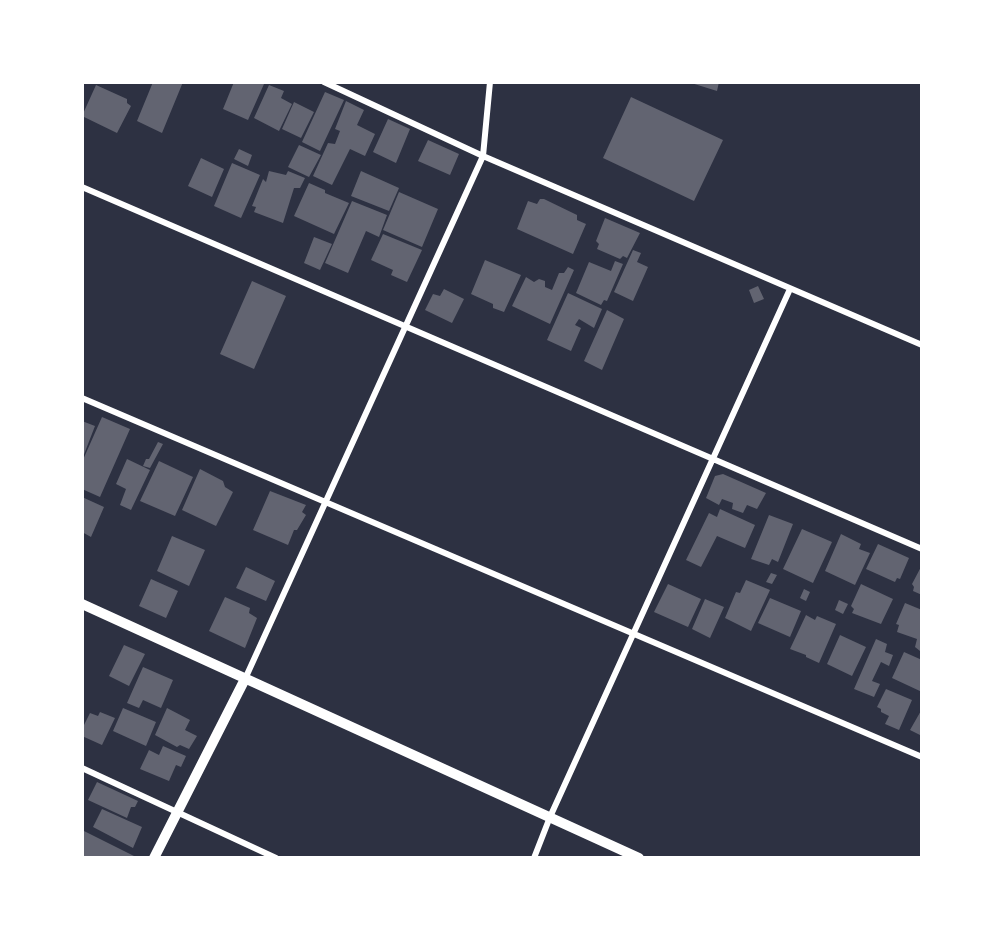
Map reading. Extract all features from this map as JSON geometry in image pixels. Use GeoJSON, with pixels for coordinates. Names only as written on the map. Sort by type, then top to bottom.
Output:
{"type":"FeatureCollection","features":[{"type":"Feature","properties":{"kind":"street"},"geometry":{"type":"LineString","coordinates":[[324,82],[483,156],[921,345]]}},
{"type":"Feature","properties":{"kind":"street"},"geometry":{"type":"LineString","coordinates":[[154,858],[245,679],[483,156],[490,82]]}},
{"type":"Feature","properties":{"kind":"street"},"geometry":{"type":"LineString","coordinates":[[82,187],[921,549]]}},
{"type":"Feature","properties":{"kind":"street"},"geometry":{"type":"LineString","coordinates":[[534,858],[550,817],[790,288]]}},
{"type":"Feature","properties":{"kind":"street"},"geometry":{"type":"LineString","coordinates":[[82,398],[921,757]]}},
{"type":"Feature","properties":{"kind":"street"},"geometry":{"type":"LineString","coordinates":[[82,604],[639,858]]}},
{"type":"Feature","properties":{"kind":"street"},"geometry":{"type":"LineString","coordinates":[[82,768],[276,858]]}},
{"type":"Feature","properties":{"kind":"building"},"geometry":{"type":"Polygon","coordinates":[[[153,82],[183,82],[162,133],[137,121],[153,82]]]}},
{"type":"Feature","properties":{"kind":"building"},"geometry":{"type":"Polygon","coordinates":[[[234,82],[264,84],[248,120],[223,109],[234,82]]]}},
{"type":"Feature","properties":{"kind":"building"},"geometry":{"type":"Polygon","coordinates":[[[688,82],[719,82],[717,91],[688,82]]]}},
{"type":"Feature","properties":{"kind":"building"},"geometry":{"type":"Polygon","coordinates":[[[96,85],[127,99],[127,103],[131,106],[117,133],[82,116],[96,85]]]}},
{"type":"Feature","properties":{"kind":"building"},"geometry":{"type":"Polygon","coordinates":[[[269,85],[284,91],[281,98],[292,104],[279,131],[254,118],[269,85]]]}},
{"type":"Feature","properties":{"kind":"building"},"geometry":{"type":"Polygon","coordinates":[[[325,92],[344,100],[320,151],[302,142],[325,92]]]}},
{"type":"Feature","properties":{"kind":"building"},"geometry":{"type":"Polygon","coordinates":[[[631,97],[723,140],[694,201],[603,158],[631,97]]]}},
{"type":"Feature","properties":{"kind":"building"},"geometry":{"type":"Polygon","coordinates":[[[346,101],[364,110],[357,125],[375,134],[365,156],[350,149],[332,185],[313,176],[328,143],[335,144],[340,131],[335,129],[346,101]]]}},
{"type":"Feature","properties":{"kind":"building"},"geometry":{"type":"Polygon","coordinates":[[[294,102],[314,112],[301,138],[282,129],[294,102]]]}},
{"type":"Feature","properties":{"kind":"building"},"geometry":{"type":"Polygon","coordinates":[[[388,119],[410,129],[396,163],[373,152],[388,119]]]}},
{"type":"Feature","properties":{"kind":"building"},"geometry":{"type":"Polygon","coordinates":[[[428,140],[459,154],[450,175],[418,161],[428,140]]]}},
{"type":"Feature","properties":{"kind":"building"},"geometry":{"type":"Polygon","coordinates":[[[299,145],[321,155],[309,177],[288,167],[299,145]]]}},
{"type":"Feature","properties":{"kind":"building"},"geometry":{"type":"Polygon","coordinates":[[[239,149],[252,155],[248,166],[234,159],[239,149]]]}},
{"type":"Feature","properties":{"kind":"building"},"geometry":{"type":"Polygon","coordinates":[[[201,158],[224,169],[212,197],[188,186],[201,158]]]}},
{"type":"Feature","properties":{"kind":"building"},"geometry":{"type":"Polygon","coordinates":[[[232,163],[260,175],[241,218],[214,206],[232,163]]]}},
{"type":"Feature","properties":{"kind":"building"},"geometry":{"type":"Polygon","coordinates":[[[269,171],[286,175],[288,171],[305,178],[300,188],[294,188],[283,223],[254,212],[256,207],[252,206],[263,179],[266,182],[269,171]]]}},
{"type":"Feature","properties":{"kind":"building"},"geometry":{"type":"Polygon","coordinates":[[[361,171],[399,188],[389,211],[351,196],[361,171]]]}},
{"type":"Feature","properties":{"kind":"building"},"geometry":{"type":"Polygon","coordinates":[[[309,183],[349,203],[334,234],[294,216],[309,183]]]}},
{"type":"Feature","properties":{"kind":"building"},"geometry":{"type":"Polygon","coordinates":[[[399,192],[438,209],[422,247],[383,230],[399,192]]]}},
{"type":"Feature","properties":{"kind":"building"},"geometry":{"type":"Polygon","coordinates":[[[540,199],[577,215],[577,220],[586,224],[573,254],[517,229],[528,201],[537,204],[540,199]]]}},
{"type":"Feature","properties":{"kind":"building"},"geometry":{"type":"Polygon","coordinates":[[[352,201],[387,215],[379,237],[366,231],[348,273],[325,263],[352,201]]]}},
{"type":"Feature","properties":{"kind":"building"},"geometry":{"type":"Polygon","coordinates":[[[605,218],[640,233],[627,258],[623,256],[620,259],[597,249],[599,244],[596,241],[605,218]]]}},
{"type":"Feature","properties":{"kind":"building"},"geometry":{"type":"Polygon","coordinates":[[[383,234],[422,250],[407,282],[391,275],[393,270],[371,260],[383,234]]]}},
{"type":"Feature","properties":{"kind":"building"},"geometry":{"type":"Polygon","coordinates":[[[314,237],[332,244],[320,270],[304,263],[314,237]]]}},
{"type":"Feature","properties":{"kind":"building"},"geometry":{"type":"Polygon","coordinates":[[[633,250],[641,253],[637,262],[648,267],[633,301],[614,292],[633,250]]]}},
{"type":"Feature","properties":{"kind":"building"},"geometry":{"type":"Polygon","coordinates":[[[485,260],[521,275],[504,312],[471,294],[485,260]]]}},
{"type":"Feature","properties":{"kind":"building"},"geometry":{"type":"Polygon","coordinates":[[[615,261],[623,264],[607,301],[604,300],[601,305],[576,293],[589,262],[611,271],[615,261]]]}},
{"type":"Feature","properties":{"kind":"building"},"geometry":{"type":"Polygon","coordinates":[[[568,267],[574,270],[550,324],[512,306],[526,277],[534,282],[539,279],[545,281],[545,287],[552,290],[559,273],[564,273],[568,267]]]}},
{"type":"Feature","properties":{"kind":"building"},"geometry":{"type":"Polygon","coordinates":[[[252,281],[286,296],[254,369],[220,354],[252,281]]]}},
{"type":"Feature","properties":{"kind":"building"},"geometry":{"type":"Polygon","coordinates":[[[758,286],[764,299],[754,303],[749,290],[758,286]]]}},
{"type":"Feature","properties":{"kind":"building"},"geometry":{"type":"Polygon","coordinates":[[[444,289],[464,299],[452,323],[425,310],[433,294],[440,296],[444,289]]]}},
{"type":"Feature","properties":{"kind":"building"},"geometry":{"type":"Polygon","coordinates":[[[568,293],[602,309],[594,328],[579,319],[575,325],[581,328],[571,351],[547,340],[568,293]]]}},
{"type":"Feature","properties":{"kind":"building"},"geometry":{"type":"Polygon","coordinates":[[[607,310],[624,319],[602,370],[584,361],[607,310]]]}},
{"type":"Feature","properties":{"kind":"building"},"geometry":{"type":"Polygon","coordinates":[[[102,417],[130,429],[100,497],[82,489],[82,462],[102,417]]]}},
{"type":"Feature","properties":{"kind":"building"},"geometry":{"type":"Polygon","coordinates":[[[82,421],[95,426],[83,457],[82,457],[82,421]]]}},
{"type":"Feature","properties":{"kind":"building"},"geometry":{"type":"Polygon","coordinates":[[[158,442],[163,444],[150,468],[143,466],[146,459],[149,459],[158,442]]]}},
{"type":"Feature","properties":{"kind":"building"},"geometry":{"type":"Polygon","coordinates":[[[127,459],[150,470],[131,510],[120,505],[126,489],[116,484],[127,459]]]}},
{"type":"Feature","properties":{"kind":"building"},"geometry":{"type":"Polygon","coordinates":[[[159,461],[193,477],[175,516],[140,501],[159,461]]]}},
{"type":"Feature","properties":{"kind":"building"},"geometry":{"type":"Polygon","coordinates":[[[200,469],[223,481],[225,487],[233,492],[216,526],[182,510],[200,469]]]}},
{"type":"Feature","properties":{"kind":"building"},"geometry":{"type":"Polygon","coordinates":[[[723,474],[766,493],[757,509],[747,505],[743,513],[732,509],[733,503],[722,499],[719,505],[706,498],[715,476],[723,474]]]}},
{"type":"Feature","properties":{"kind":"building"},"geometry":{"type":"Polygon","coordinates":[[[270,491],[306,505],[302,512],[306,515],[297,530],[294,530],[288,545],[253,530],[270,491]]]}},
{"type":"Feature","properties":{"kind":"building"},"geometry":{"type":"Polygon","coordinates":[[[82,497],[104,507],[91,537],[82,532],[82,497]]]}},
{"type":"Feature","properties":{"kind":"building"},"geometry":{"type":"Polygon","coordinates":[[[720,509],[755,525],[745,548],[717,536],[701,567],[686,560],[709,513],[717,517],[720,509]]]}},
{"type":"Feature","properties":{"kind":"building"},"geometry":{"type":"Polygon","coordinates":[[[769,515],[793,524],[778,562],[772,559],[769,565],[751,559],[769,515]]]}},
{"type":"Feature","properties":{"kind":"building"},"geometry":{"type":"Polygon","coordinates":[[[802,529],[832,542],[813,583],[783,569],[802,529]]]}},
{"type":"Feature","properties":{"kind":"building"},"geometry":{"type":"Polygon","coordinates":[[[841,534],[861,544],[859,549],[870,553],[855,585],[825,571],[841,534]]]}},
{"type":"Feature","properties":{"kind":"building"},"geometry":{"type":"Polygon","coordinates":[[[172,536],[205,550],[189,586],[157,571],[172,536]]]}},
{"type":"Feature","properties":{"kind":"building"},"geometry":{"type":"Polygon","coordinates":[[[878,544],[909,558],[900,579],[897,578],[895,582],[866,569],[878,544]]]}},
{"type":"Feature","properties":{"kind":"building"},"geometry":{"type":"Polygon","coordinates":[[[922,565],[922,595],[913,591],[912,584],[922,565]]]}},
{"type":"Feature","properties":{"kind":"building"},"geometry":{"type":"Polygon","coordinates":[[[246,567],[275,581],[266,601],[236,588],[246,567]]]}},
{"type":"Feature","properties":{"kind":"building"},"geometry":{"type":"Polygon","coordinates":[[[771,573],[777,575],[772,584],[766,582],[771,573]]]}},
{"type":"Feature","properties":{"kind":"building"},"geometry":{"type":"Polygon","coordinates":[[[151,579],[178,591],[166,618],[139,606],[151,579]]]}},
{"type":"Feature","properties":{"kind":"building"},"geometry":{"type":"Polygon","coordinates":[[[746,580],[770,590],[751,631],[725,618],[736,592],[740,593],[746,580]]]}},
{"type":"Feature","properties":{"kind":"building"},"geometry":{"type":"Polygon","coordinates":[[[668,584],[701,599],[688,627],[654,612],[668,584]]]}},
{"type":"Feature","properties":{"kind":"building"},"geometry":{"type":"Polygon","coordinates":[[[861,584],[893,599],[881,624],[852,613],[854,609],[851,606],[861,584]]]}},
{"type":"Feature","properties":{"kind":"building"},"geometry":{"type":"Polygon","coordinates":[[[804,589],[810,592],[806,601],[800,598],[804,589]]]}},
{"type":"Feature","properties":{"kind":"building"},"geometry":{"type":"Polygon","coordinates":[[[225,597],[250,608],[249,613],[257,618],[245,648],[209,631],[225,597]]]}},
{"type":"Feature","properties":{"kind":"building"},"geometry":{"type":"Polygon","coordinates":[[[770,598],[801,611],[790,637],[758,623],[770,598]]]}},
{"type":"Feature","properties":{"kind":"building"},"geometry":{"type":"Polygon","coordinates":[[[705,599],[724,607],[710,638],[692,629],[705,599]]]}},
{"type":"Feature","properties":{"kind":"building"},"geometry":{"type":"Polygon","coordinates":[[[839,600],[848,604],[843,614],[835,610],[839,600]]]}},
{"type":"Feature","properties":{"kind":"building"},"geometry":{"type":"Polygon","coordinates":[[[905,603],[922,610],[920,651],[915,647],[917,639],[897,632],[899,625],[896,624],[905,603]]]}},
{"type":"Feature","properties":{"kind":"building"},"geometry":{"type":"Polygon","coordinates":[[[806,615],[815,620],[817,616],[836,624],[819,663],[790,649],[806,615]]]}},
{"type":"Feature","properties":{"kind":"building"},"geometry":{"type":"Polygon","coordinates":[[[840,635],[866,647],[852,676],[827,664],[840,635]]]}},
{"type":"Feature","properties":{"kind":"building"},"geometry":{"type":"Polygon","coordinates":[[[876,639],[887,644],[885,652],[893,655],[889,666],[881,662],[872,681],[880,684],[874,697],[854,689],[876,639]]]}},
{"type":"Feature","properties":{"kind":"building"},"geometry":{"type":"Polygon","coordinates":[[[124,645],[145,654],[129,686],[109,676],[124,645]]]}},
{"type":"Feature","properties":{"kind":"building"},"geometry":{"type":"Polygon","coordinates":[[[904,652],[922,660],[922,692],[892,678],[904,652]]]}},
{"type":"Feature","properties":{"kind":"building"},"geometry":{"type":"Polygon","coordinates":[[[143,667],[173,680],[161,708],[143,700],[139,708],[127,703],[143,667]]]}},
{"type":"Feature","properties":{"kind":"building"},"geometry":{"type":"Polygon","coordinates":[[[886,689],[912,700],[899,730],[885,724],[889,716],[877,707],[886,689]]]}},
{"type":"Feature","properties":{"kind":"building"},"geometry":{"type":"Polygon","coordinates":[[[123,708],[156,722],[146,746],[113,731],[123,708]]]}},
{"type":"Feature","properties":{"kind":"building"},"geometry":{"type":"Polygon","coordinates":[[[167,708],[190,720],[185,730],[197,736],[189,749],[180,745],[177,747],[155,735],[167,708]]]}},
{"type":"Feature","properties":{"kind":"building"},"geometry":{"type":"Polygon","coordinates":[[[922,709],[922,736],[910,730],[922,709]]]}},
{"type":"Feature","properties":{"kind":"building"},"geometry":{"type":"Polygon","coordinates":[[[100,712],[115,718],[102,745],[82,736],[82,729],[90,713],[98,716],[100,712]]]}},
{"type":"Feature","properties":{"kind":"building"},"geometry":{"type":"Polygon","coordinates":[[[163,746],[186,756],[181,767],[176,765],[169,781],[140,769],[149,750],[159,755],[163,746]]]}},
{"type":"Feature","properties":{"kind":"building"},"geometry":{"type":"Polygon","coordinates":[[[97,782],[138,801],[135,807],[131,807],[127,818],[88,800],[97,782]]]}},
{"type":"Feature","properties":{"kind":"building"},"geometry":{"type":"Polygon","coordinates":[[[102,809],[142,827],[133,848],[93,827],[102,809]]]}},
{"type":"Feature","properties":{"kind":"building"},"geometry":{"type":"Polygon","coordinates":[[[82,830],[138,858],[82,858],[82,830]]]}}]}
